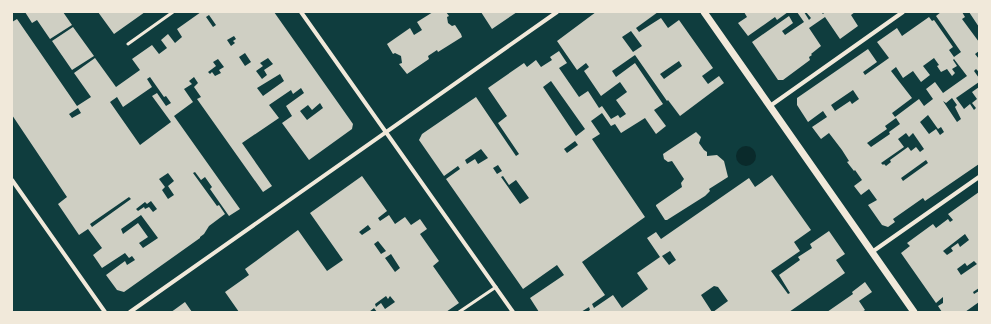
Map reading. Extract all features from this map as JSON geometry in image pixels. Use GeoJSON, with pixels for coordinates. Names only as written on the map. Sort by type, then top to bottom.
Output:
{"type":"FeatureCollection","features":[{"type":"Feature","properties":{"kind":"street"},"geometry":{"type":"LineString","coordinates":[[301,12],[513,312]]}},
{"type":"Feature","properties":{"kind":"street"},"geometry":{"type":"LineString","coordinates":[[130,312],[557,12]]}},
{"type":"Feature","properties":{"kind":"street"},"geometry":{"type":"LineString","coordinates":[[704,12],[914,312]]}},
{"type":"Feature","properties":{"kind":"street"},"geometry":{"type":"LineString","coordinates":[[770,106],[904,12]]}},
{"type":"Feature","properties":{"kind":"street"},"geometry":{"type":"LineString","coordinates":[[872,252],[979,177]]}},
{"type":"Feature","properties":{"kind":"street"},"geometry":{"type":"LineString","coordinates":[[12,180],[105,312]]}},
{"type":"Feature","properties":{"kind":"lane"},"geometry":{"type":"LineString","coordinates":[[128,44],[173,12]]}},
{"type":"Feature","properties":{"kind":"lane"},"geometry":{"type":"LineString","coordinates":[[459,312],[496,287]]}},
{"type":"Feature","properties":{"kind":"water"},"geometry":{"type":"Polygon","coordinates":[[[742,146],[750,146],[756,152],[756,160],[750,166],[742,166],[736,160],[736,152],[742,146]]]}},
{"type":"Feature","properties":{"kind":"building"},"geometry":{"type":"Polygon","coordinates":[[[25,12],[63,12],[72,25],[50,39],[37,20],[32,23],[25,12]]]}},
{"type":"Feature","properties":{"kind":"building"},"geometry":{"type":"Polygon","coordinates":[[[98,12],[145,12],[114,34],[98,12]]]}},
{"type":"Feature","properties":{"kind":"building"},"geometry":{"type":"Polygon","coordinates":[[[201,12],[274,12],[353,124],[352,129],[309,160],[282,123],[292,116],[286,106],[304,93],[301,88],[293,94],[291,90],[269,105],[279,118],[242,143],[272,186],[263,192],[197,99],[201,97],[194,87],[198,83],[194,77],[189,81],[192,84],[184,89],[193,102],[174,116],[240,209],[229,216],[210,189],[212,187],[205,177],[201,180],[195,172],[193,173],[217,206],[219,205],[225,214],[209,226],[200,238],[124,292],[117,290],[106,275],[125,261],[127,265],[135,260],[132,256],[129,258],[125,253],[102,268],[93,255],[102,248],[88,229],[79,235],[58,204],[67,197],[12,115],[12,22],[17,19],[77,106],[91,97],[74,73],[95,58],[116,87],[140,70],[132,59],[152,45],[159,54],[167,48],[161,40],[168,34],[175,43],[182,37],[177,29],[201,12]],[[209,15],[206,17],[213,27],[216,25],[209,15]],[[234,36],[227,40],[231,46],[235,43],[233,41],[236,39],[234,36]],[[245,53],[239,57],[245,66],[251,62],[245,53]],[[268,58],[260,63],[263,66],[256,71],[262,79],[267,75],[264,70],[273,64],[268,58]],[[218,59],[213,62],[216,66],[208,72],[210,74],[212,72],[215,76],[221,73],[219,70],[224,67],[218,59]],[[280,74],[257,88],[263,96],[284,81],[280,74]],[[150,77],[147,79],[152,87],[123,107],[117,97],[110,102],[140,145],[171,122],[152,96],[157,93],[166,106],[171,103],[166,96],[164,97],[150,77]],[[320,103],[312,110],[308,105],[300,111],[307,120],[323,108],[320,103]],[[78,108],[69,114],[72,118],[81,113],[78,108]],[[168,173],[159,179],[165,187],[162,190],[168,199],[174,195],[168,186],[174,181],[168,173]],[[129,197],[90,224],[92,227],[131,199],[129,197]],[[151,201],[147,204],[145,202],[136,209],[138,211],[144,207],[145,209],[149,207],[153,212],[157,209],[151,201]],[[141,215],[121,229],[123,234],[138,223],[148,237],[139,243],[143,248],[158,238],[141,215]]]}},
{"type":"Feature","properties":{"kind":"building"},"geometry":{"type":"Polygon","coordinates":[[[433,12],[446,12],[449,16],[447,17],[448,23],[452,26],[455,25],[462,37],[438,52],[437,50],[428,56],[429,59],[407,74],[399,64],[402,63],[401,56],[395,53],[393,54],[387,44],[410,28],[414,35],[422,30],[417,22],[433,12]]]}},
{"type":"Feature","properties":{"kind":"building"},"geometry":{"type":"Polygon","coordinates":[[[481,12],[517,12],[492,29],[481,12]]]}},
{"type":"Feature","properties":{"kind":"building"},"geometry":{"type":"Polygon","coordinates":[[[596,12],[658,12],[636,28],[639,32],[661,18],[668,28],[679,20],[713,68],[702,76],[708,84],[719,76],[724,83],[680,116],[668,100],[667,101],[635,55],[612,71],[616,77],[635,63],[663,104],[654,110],[666,126],[656,134],[645,118],[621,133],[615,124],[611,126],[602,113],[591,121],[600,134],[592,139],[645,217],[582,262],[605,295],[592,304],[594,308],[613,295],[622,308],[648,289],[637,273],[660,257],[647,238],[656,232],[661,239],[749,178],[755,187],[772,175],[811,230],[794,242],[800,251],[771,271],[788,294],[790,293],[779,275],[800,260],[798,257],[812,248],[810,244],[829,231],[845,254],[836,260],[845,273],[789,312],[713,312],[728,301],[718,287],[714,286],[701,295],[712,312],[587,312],[590,310],[589,307],[581,312],[539,312],[530,298],[564,275],[557,265],[523,289],[446,179],[460,169],[458,166],[444,176],[419,140],[422,134],[476,97],[516,156],[519,154],[498,123],[507,116],[488,88],[524,63],[527,67],[536,60],[541,67],[552,60],[550,57],[559,51],[567,63],[559,68],[579,97],[588,91],[599,108],[602,106],[611,119],[618,115],[620,118],[626,114],[616,100],[627,92],[620,82],[601,96],[584,71],[589,67],[586,63],[577,70],[557,41],[596,12]],[[631,31],[622,37],[633,52],[642,46],[631,31]],[[679,61],[660,74],[664,79],[682,66],[679,61]],[[551,81],[543,87],[576,136],[585,129],[551,81]],[[575,141],[564,149],[567,153],[578,145],[575,141]],[[481,149],[465,160],[467,164],[475,159],[478,164],[488,158],[481,149]],[[498,165],[493,168],[497,174],[502,171],[498,165]],[[503,176],[501,177],[520,204],[529,198],[516,180],[509,185],[503,176]],[[670,251],[662,256],[669,265],[676,260],[670,251]]]}},
{"type":"Feature","properties":{"kind":"building"},"geometry":{"type":"Polygon","coordinates":[[[744,12],[788,12],[777,20],[775,17],[748,36],[738,23],[747,17],[744,12]]]}},
{"type":"Feature","properties":{"kind":"building"},"geometry":{"type":"Polygon","coordinates":[[[797,12],[804,12],[809,20],[811,18],[806,12],[821,12],[823,14],[825,12],[855,12],[851,15],[858,26],[840,39],[825,17],[809,28],[821,46],[811,54],[812,55],[809,57],[810,60],[783,80],[778,80],[752,42],[789,16],[793,23],[782,31],[785,35],[804,22],[797,12]]]}},
{"type":"Feature","properties":{"kind":"building"},"geometry":{"type":"Polygon","coordinates":[[[941,12],[962,12],[965,17],[962,19],[979,42],[979,51],[975,54],[979,59],[979,72],[976,69],[974,71],[979,78],[979,82],[956,98],[964,109],[970,104],[974,110],[976,108],[972,103],[977,99],[972,92],[979,87],[979,164],[925,201],[923,198],[893,219],[895,222],[888,227],[882,225],[868,205],[877,200],[869,189],[861,195],[854,186],[862,180],[847,162],[849,161],[842,150],[829,133],[821,139],[812,127],[827,117],[823,111],[808,122],[797,105],[797,98],[868,49],[877,62],[863,72],[865,75],[889,58],[877,42],[897,28],[902,36],[929,17],[932,21],[934,20],[953,47],[949,50],[954,57],[961,52],[936,16],[941,12]],[[934,58],[923,66],[930,75],[921,82],[913,71],[903,78],[896,67],[891,71],[912,98],[892,113],[895,117],[919,99],[924,106],[933,99],[926,89],[935,82],[943,93],[967,76],[954,59],[953,60],[957,66],[952,69],[955,73],[952,76],[947,69],[941,72],[937,66],[939,65],[934,58]],[[853,90],[831,105],[835,111],[850,101],[852,104],[859,99],[853,90]],[[952,98],[946,103],[943,101],[957,122],[961,119],[955,107],[957,105],[952,98]],[[928,115],[920,122],[929,134],[936,129],[940,135],[944,132],[941,127],[938,129],[928,115]],[[896,118],[885,126],[887,129],[867,143],[871,147],[890,134],[889,132],[900,124],[896,118]],[[906,133],[898,139],[904,147],[881,163],[886,166],[891,162],[890,160],[908,147],[911,151],[916,147],[920,152],[924,149],[913,133],[909,137],[906,133]],[[926,160],[901,178],[903,181],[928,163],[926,160]]]}},
{"type":"Feature","properties":{"kind":"building"},"geometry":{"type":"Polygon","coordinates":[[[969,12],[979,12],[979,27],[969,12]]]}},
{"type":"Feature","properties":{"kind":"building"},"geometry":{"type":"Polygon","coordinates":[[[73,27],[94,56],[72,70],[52,41],[73,27]]]}},
{"type":"Feature","properties":{"kind":"building"},"geometry":{"type":"Polygon","coordinates":[[[696,132],[701,137],[699,143],[707,152],[707,156],[717,155],[724,161],[728,177],[709,189],[710,191],[705,196],[665,220],[656,205],[682,187],[681,183],[684,179],[672,161],[668,162],[664,159],[663,154],[696,132]]]}},
{"type":"Feature","properties":{"kind":"building"},"geometry":{"type":"Polygon","coordinates":[[[362,176],[387,211],[378,218],[380,221],[389,215],[395,224],[405,217],[411,225],[420,219],[427,229],[420,234],[439,261],[433,266],[459,303],[446,312],[377,312],[374,308],[369,312],[239,312],[225,292],[249,275],[245,269],[298,230],[327,271],[343,260],[310,213],[362,176]],[[368,225],[359,232],[362,235],[371,229],[368,225]],[[378,241],[374,244],[381,254],[386,251],[378,241]],[[391,254],[385,258],[395,272],[400,268],[391,254]],[[386,296],[375,304],[376,307],[381,303],[385,309],[395,302],[390,296],[388,299],[386,296]]]}},
{"type":"Feature","properties":{"kind":"building"},"geometry":{"type":"Polygon","coordinates":[[[979,192],[979,288],[973,292],[974,294],[979,291],[979,302],[965,312],[942,312],[938,306],[943,303],[943,297],[936,303],[901,253],[910,246],[907,243],[933,224],[936,228],[948,219],[950,222],[953,220],[948,214],[979,192]],[[965,234],[943,251],[947,255],[953,251],[951,248],[958,243],[960,247],[969,240],[965,234]],[[974,261],[967,266],[965,263],[957,269],[961,275],[977,264],[974,261]]]}},
{"type":"Feature","properties":{"kind":"building"},"geometry":{"type":"Polygon","coordinates":[[[865,282],[872,292],[859,301],[865,310],[862,312],[827,312],[853,294],[852,292],[865,282]]]}},
{"type":"Feature","properties":{"kind":"building"},"geometry":{"type":"Polygon","coordinates":[[[185,302],[192,312],[171,312],[174,310],[185,302]]]}}]}
